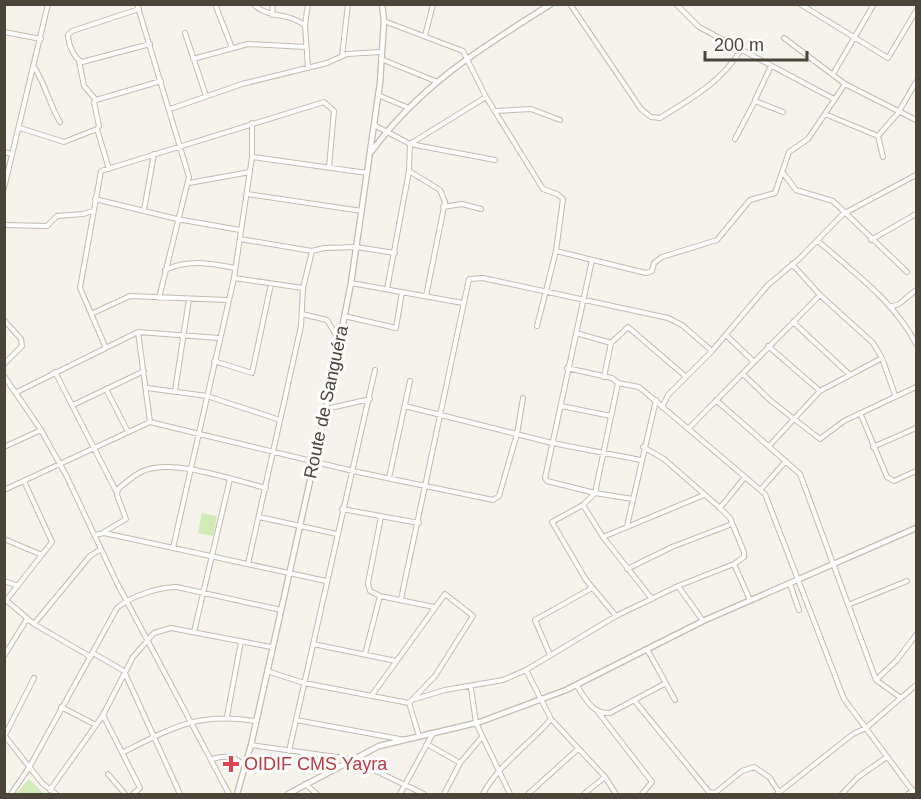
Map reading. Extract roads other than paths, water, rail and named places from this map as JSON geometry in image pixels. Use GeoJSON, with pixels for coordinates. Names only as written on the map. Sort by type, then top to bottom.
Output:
{"type":"FeatureCollection","features":[{"type":"Feature","properties":{"kind":"street"},"geometry":{"type":"LineString","coordinates":[[4,188],[48,4]]}},
{"type":"Feature","properties":{"kind":"street"},"geometry":{"type":"LineString","coordinates":[[215,4],[232,48]]}},
{"type":"Feature","properties":{"kind":"street"},"geometry":{"type":"LineString","coordinates":[[253,4],[260,11],[297,20],[304,25]]}},
{"type":"Feature","properties":{"kind":"street"},"geometry":{"type":"LineString","coordinates":[[272,15],[273,4]]}},
{"type":"Feature","properties":{"kind":"street"},"geometry":{"type":"LineString","coordinates":[[308,4],[304,25],[308,68]]}},
{"type":"Feature","properties":{"kind":"street"},"geometry":{"type":"LineString","coordinates":[[342,57],[348,4]]}},
{"type":"Feature","properties":{"kind":"street","name":"Route de Sanguéra"},"geometry":{"type":"LineString","coordinates":[[237,795],[246,767],[271,647],[301,525],[351,283],[378,95],[384,21],[382,4]]}},
{"type":"Feature","properties":{"kind":"street"},"geometry":{"type":"LineString","coordinates":[[425,36],[433,4]]}},
{"type":"Feature","properties":{"kind":"street"},"geometry":{"type":"LineString","coordinates":[[370,153],[386,131],[435,81],[466,57],[551,4]]}},
{"type":"Feature","properties":{"kind":"street"},"geometry":{"type":"LineString","coordinates":[[570,4],[640,109],[653,118],[660,118],[726,73],[741,50]]}},
{"type":"Feature","properties":{"kind":"street"},"geometry":{"type":"LineString","coordinates":[[676,4],[699,27],[834,99]]}},
{"type":"Feature","properties":{"kind":"street"},"geometry":{"type":"LineString","coordinates":[[800,4],[856,37],[876,52],[890,57],[916,10]]}},
{"type":"Feature","properties":{"kind":"street"},"geometry":{"type":"LineString","coordinates":[[832,74],[873,5]]}},
{"type":"Feature","properties":{"kind":"street"},"geometry":{"type":"LineString","coordinates":[[96,100],[84,86],[79,61],[68,40],[69,33],[138,7],[170,109],[189,183],[177,219],[159,298]]}},
{"type":"Feature","properties":{"kind":"street"},"geometry":{"type":"LineString","coordinates":[[384,21],[456,46],[463,51],[486,97],[543,189],[563,199],[555,251],[537,326]]}},
{"type":"Feature","properties":{"kind":"street"},"geometry":{"type":"LineString","coordinates":[[4,32],[41,39]]}},
{"type":"Feature","properties":{"kind":"street"},"geometry":{"type":"LineString","coordinates":[[185,33],[206,96]]}},
{"type":"Feature","properties":{"kind":"street"},"geometry":{"type":"LineString","coordinates":[[784,38],[845,84],[898,113],[916,120]]}},
{"type":"Feature","properties":{"kind":"street"},"geometry":{"type":"LineString","coordinates":[[79,61],[151,44]]}},
{"type":"Feature","properties":{"kind":"street"},"geometry":{"type":"LineString","coordinates":[[193,59],[248,44],[306,46]]}},
{"type":"Feature","properties":{"kind":"street"},"geometry":{"type":"LineString","coordinates":[[170,109],[206,96],[342,57],[381,52]]}},
{"type":"Feature","properties":{"kind":"street"},"geometry":{"type":"LineString","coordinates":[[381,59],[401,65],[435,81]]}},
{"type":"Feature","properties":{"kind":"street"},"geometry":{"type":"LineString","coordinates":[[735,139],[771,66]]}},
{"type":"Feature","properties":{"kind":"street"},"geometry":{"type":"LineString","coordinates":[[34,67],[43,81],[50,105],[60,122]]}},
{"type":"Feature","properties":{"kind":"street"},"geometry":{"type":"LineString","coordinates":[[96,100],[161,81]]}},
{"type":"Feature","properties":{"kind":"street"},"geometry":{"type":"LineString","coordinates":[[878,135],[898,113],[916,82]]}},
{"type":"Feature","properties":{"kind":"street"},"geometry":{"type":"LineString","coordinates":[[555,251],[650,273],[654,263],[662,257],[717,240],[750,200],[775,193],[789,152],[804,143],[845,84]]}},
{"type":"Feature","properties":{"kind":"street"},"geometry":{"type":"LineString","coordinates":[[378,95],[409,108]]}},
{"type":"Feature","properties":{"kind":"street"},"geometry":{"type":"LineString","coordinates":[[410,144],[486,97]]}},
{"type":"Feature","properties":{"kind":"street"},"geometry":{"type":"LineString","coordinates":[[20,128],[64,142],[97,129],[100,123],[94,102],[96,100]]}},
{"type":"Feature","properties":{"kind":"street"},"geometry":{"type":"LineString","coordinates":[[755,101],[783,112]]}},
{"type":"Feature","properties":{"kind":"street"},"geometry":{"type":"LineString","coordinates":[[105,346],[80,288],[99,174],[180,145],[324,102],[334,111],[329,167]]}},
{"type":"Feature","properties":{"kind":"street"},"geometry":{"type":"LineString","coordinates":[[495,111],[531,109],[560,120]]}},
{"type":"Feature","properties":{"kind":"street"},"geometry":{"type":"LineString","coordinates":[[825,114],[878,135]]}},
{"type":"Feature","properties":{"kind":"street"},"geometry":{"type":"LineString","coordinates":[[173,548],[227,300],[234,278],[252,157],[252,123]]}},
{"type":"Feature","properties":{"kind":"street"},"geometry":{"type":"LineString","coordinates":[[374,124],[410,144],[495,160]]}},
{"type":"Feature","properties":{"kind":"street"},"geometry":{"type":"LineString","coordinates":[[97,129],[109,169]]}},
{"type":"Feature","properties":{"kind":"street"},"geometry":{"type":"LineString","coordinates":[[878,135],[882,157]]}},
{"type":"Feature","properties":{"kind":"street"},"geometry":{"type":"LineString","coordinates":[[387,289],[409,171],[410,144]]}},
{"type":"Feature","properties":{"kind":"street"},"geometry":{"type":"LineString","coordinates":[[4,152],[12,154]]}},
{"type":"Feature","properties":{"kind":"street"},"geometry":{"type":"LineString","coordinates":[[144,210],[154,154]]}},
{"type":"Feature","properties":{"kind":"street"},"geometry":{"type":"LineString","coordinates":[[252,157],[368,173]]}},
{"type":"Feature","properties":{"kind":"street"},"geometry":{"type":"LineString","coordinates":[[409,171],[440,190],[445,202],[426,296]]}},
{"type":"Feature","properties":{"kind":"street"},"geometry":{"type":"LineString","coordinates":[[189,183],[250,172]]}},
{"type":"Feature","properties":{"kind":"street"},"geometry":{"type":"LineString","coordinates":[[783,173],[794,189],[830,199],[843,214],[907,272]]}},
{"type":"Feature","properties":{"kind":"street"},"geometry":{"type":"LineString","coordinates":[[662,407],[668,395],[712,351],[768,285],[818,241],[843,214],[916,175]]}},
{"type":"Feature","properties":{"kind":"street"},"geometry":{"type":"LineString","coordinates":[[247,194],[362,211]]}},
{"type":"Feature","properties":{"kind":"street"},"geometry":{"type":"LineString","coordinates":[[95,199],[177,219],[240,231]]}},
{"type":"Feature","properties":{"kind":"street"},"geometry":{"type":"LineString","coordinates":[[443,207],[462,204],[481,209]]}},
{"type":"Feature","properties":{"kind":"street"},"geometry":{"type":"LineString","coordinates":[[4,225],[47,226],[57,216],[83,214],[93,210]]}},
{"type":"Feature","properties":{"kind":"street"},"geometry":{"type":"LineString","coordinates":[[871,240],[916,214]]}},
{"type":"Feature","properties":{"kind":"street"},"geometry":{"type":"LineString","coordinates":[[240,239],[312,251],[324,248],[356,248],[395,253]]}},
{"type":"Feature","properties":{"kind":"street"},"geometry":{"type":"LineString","coordinates":[[818,241],[914,333],[916,344]]}},
{"type":"Feature","properties":{"kind":"street"},"geometry":{"type":"LineString","coordinates":[[248,564],[274,452],[302,314],[303,288],[312,251]]}},
{"type":"Feature","properties":{"kind":"street"},"geometry":{"type":"LineString","coordinates":[[592,260],[545,479],[595,493],[633,499]]}},
{"type":"Feature","properties":{"kind":"street"},"geometry":{"type":"LineString","coordinates":[[165,271],[181,263],[214,264],[234,268]]}},
{"type":"Feature","properties":{"kind":"street"},"geometry":{"type":"LineString","coordinates":[[792,264],[820,295],[873,343],[882,358],[895,395]]}},
{"type":"Feature","properties":{"kind":"street"},"geometry":{"type":"LineString","coordinates":[[234,278],[303,288]]}},
{"type":"Feature","properties":{"kind":"street"},"geometry":{"type":"LineString","coordinates":[[401,599],[442,415],[468,280],[472,278],[514,285],[546,294],[632,309],[676,321],[712,351]]}},
{"type":"Feature","properties":{"kind":"street"},"geometry":{"type":"LineString","coordinates":[[351,283],[463,303]]}},
{"type":"Feature","properties":{"kind":"street"},"geometry":{"type":"LineString","coordinates":[[214,362],[252,373],[271,284]]}},
{"type":"Feature","properties":{"kind":"street"},"geometry":{"type":"LineString","coordinates":[[890,308],[899,304],[916,290]]}},
{"type":"Feature","properties":{"kind":"street"},"geometry":{"type":"LineString","coordinates":[[344,316],[396,328],[402,292]]}},
{"type":"Feature","properties":{"kind":"street"},"geometry":{"type":"LineString","coordinates":[[689,428],[820,295]]}},
{"type":"Feature","properties":{"kind":"street"},"geometry":{"type":"LineString","coordinates":[[91,314],[130,296],[227,300]]}},
{"type":"Feature","properties":{"kind":"street"},"geometry":{"type":"LineString","coordinates":[[175,391],[189,299]]}},
{"type":"Feature","properties":{"kind":"street"},"geometry":{"type":"LineString","coordinates":[[302,314],[327,320],[339,340]]}},
{"type":"Feature","properties":{"kind":"street"},"geometry":{"type":"LineString","coordinates":[[4,320],[21,339],[22,346],[4,364]]}},
{"type":"Feature","properties":{"kind":"street"},"geometry":{"type":"LineString","coordinates":[[793,322],[850,375]]}},
{"type":"Feature","properties":{"kind":"street"},"geometry":{"type":"LineString","coordinates":[[604,377],[611,343],[628,327],[685,376]]}},
{"type":"Feature","properties":{"kind":"street"},"geometry":{"type":"LineString","coordinates":[[17,392],[105,346],[138,332],[185,333],[219,338]]}},
{"type":"Feature","properties":{"kind":"street"},"geometry":{"type":"LineString","coordinates":[[138,332],[150,422]]}},
{"type":"Feature","properties":{"kind":"street"},"geometry":{"type":"LineString","coordinates":[[576,333],[611,343]]}},
{"type":"Feature","properties":{"kind":"street"},"geometry":{"type":"LineString","coordinates":[[726,335],[753,361]]}},
{"type":"Feature","properties":{"kind":"street"},"geometry":{"type":"LineString","coordinates":[[768,346],[820,391]]}},
{"type":"Feature","properties":{"kind":"street"},"geometry":{"type":"LineString","coordinates":[[769,446],[820,391],[882,358]]}},
{"type":"Feature","properties":{"kind":"street"},"geometry":{"type":"LineString","coordinates":[[567,368],[612,378],[618,383],[639,387],[761,489],[774,512],[797,581],[844,699],[915,792],[908,795]]}},
{"type":"Feature","properties":{"kind":"street"},"geometry":{"type":"LineString","coordinates":[[289,751],[336,534],[353,471],[375,370]]}},
{"type":"Feature","properties":{"kind":"street"},"geometry":{"type":"LineString","coordinates":[[73,405],[144,371]]}},
{"type":"Feature","properties":{"kind":"street"},"geometry":{"type":"LineString","coordinates":[[55,372],[117,491],[126,519],[104,533],[95,535]]}},
{"type":"Feature","properties":{"kind":"street"},"geometry":{"type":"LineString","coordinates":[[743,374],[820,439],[844,421],[861,415],[895,395],[916,387]]}},
{"type":"Feature","properties":{"kind":"street"},"geometry":{"type":"LineString","coordinates":[[4,376],[17,392],[59,463],[127,601],[229,795]]}},
{"type":"Feature","properties":{"kind":"street"},"geometry":{"type":"LineString","coordinates":[[389,478],[410,381]]}},
{"type":"Feature","properties":{"kind":"street"},"geometry":{"type":"LineString","coordinates":[[616,616],[593,588],[552,521],[583,505],[595,493],[618,383]]}},
{"type":"Feature","properties":{"kind":"street"},"geometry":{"type":"LineString","coordinates":[[147,388],[207,396],[280,420]]}},
{"type":"Feature","properties":{"kind":"street"},"geometry":{"type":"LineString","coordinates":[[106,389],[128,432]]}},
{"type":"Feature","properties":{"kind":"street"},"geometry":{"type":"LineString","coordinates":[[4,490],[150,422],[353,471],[496,500],[517,434],[523,398]]}},
{"type":"Feature","properties":{"kind":"street"},"geometry":{"type":"LineString","coordinates":[[326,409],[370,399]]}},
{"type":"Feature","properties":{"kind":"street"},"geometry":{"type":"LineString","coordinates":[[627,526],[643,447],[656,400]]}},
{"type":"Feature","properties":{"kind":"street"},"geometry":{"type":"LineString","coordinates":[[716,400],[800,474],[832,566],[876,680],[901,698]]}},
{"type":"Feature","properties":{"kind":"street"},"geometry":{"type":"LineString","coordinates":[[405,406],[552,443],[641,460]]}},
{"type":"Feature","properties":{"kind":"street"},"geometry":{"type":"LineString","coordinates":[[561,406],[611,416]]}},
{"type":"Feature","properties":{"kind":"street"},"geometry":{"type":"LineString","coordinates":[[861,415],[887,477],[894,481],[916,471]]}},
{"type":"Feature","properties":{"kind":"street"},"geometry":{"type":"LineString","coordinates":[[873,447],[916,428]]}},
{"type":"Feature","properties":{"kind":"street"},"geometry":{"type":"LineString","coordinates":[[4,447],[41,430]]}},
{"type":"Feature","properties":{"kind":"street"},"geometry":{"type":"LineString","coordinates":[[415,699],[444,690],[496,683],[526,670],[583,638],[616,616],[678,586],[734,564],[744,557],[732,524],[720,508],[664,459],[643,447]]}},
{"type":"Feature","properties":{"kind":"street"},"geometry":{"type":"LineString","coordinates":[[761,489],[786,461]]}},
{"type":"Feature","properties":{"kind":"street"},"geometry":{"type":"LineString","coordinates":[[117,491],[143,471],[167,467],[192,468],[266,488]]}},
{"type":"Feature","properties":{"kind":"street"},"geometry":{"type":"LineString","coordinates":[[720,508],[745,477]]}},
{"type":"Feature","properties":{"kind":"street"},"geometry":{"type":"LineString","coordinates":[[194,632],[230,479]]}},
{"type":"Feature","properties":{"kind":"street"},"geometry":{"type":"LineString","coordinates":[[24,481],[52,542],[6,602],[27,620],[124,671],[180,795]]}},
{"type":"Feature","properties":{"kind":"street"},"geometry":{"type":"LineString","coordinates":[[603,537],[704,495]]}},
{"type":"Feature","properties":{"kind":"street"},"geometry":{"type":"LineString","coordinates":[[583,505],[603,537],[652,599]]}},
{"type":"Feature","properties":{"kind":"street"},"geometry":{"type":"LineString","coordinates":[[342,508],[418,523]]}},
{"type":"Feature","properties":{"kind":"street"},"geometry":{"type":"LineString","coordinates":[[259,517],[336,534]]}},
{"type":"Feature","properties":{"kind":"street"},"geometry":{"type":"LineString","coordinates":[[381,517],[368,583],[372,593],[434,607]]}},
{"type":"Feature","properties":{"kind":"street"},"geometry":{"type":"LineString","coordinates":[[627,568],[672,546],[732,524]]}},
{"type":"Feature","properties":{"kind":"street"},"geometry":{"type":"LineString","coordinates":[[288,795],[351,759],[379,746],[476,723],[577,686],[703,621],[916,528]]}},
{"type":"Feature","properties":{"kind":"street"},"geometry":{"type":"LineString","coordinates":[[104,533],[326,580]]}},
{"type":"Feature","properties":{"kind":"street"},"geometry":{"type":"LineString","coordinates":[[4,539],[42,555]]}},
{"type":"Feature","properties":{"kind":"street"},"geometry":{"type":"LineString","coordinates":[[34,624],[90,556],[101,549]]}},
{"type":"Feature","properties":{"kind":"street"},"geometry":{"type":"LineString","coordinates":[[734,564],[750,600]]}},
{"type":"Feature","properties":{"kind":"street"},"geometry":{"type":"LineString","coordinates":[[4,581],[18,586]]}},
{"type":"Feature","properties":{"kind":"street"},"geometry":{"type":"LineString","coordinates":[[848,605],[907,581]]}},
{"type":"Feature","properties":{"kind":"street"},"geometry":{"type":"LineString","coordinates":[[790,584],[799,610]]}},
{"type":"Feature","properties":{"kind":"street"},"geometry":{"type":"LineString","coordinates":[[678,586],[703,621]]}},
{"type":"Feature","properties":{"kind":"street"},"geometry":{"type":"LineString","coordinates":[[11,795],[30,766],[117,608],[127,601],[170,587],[281,610]]}},
{"type":"Feature","properties":{"kind":"street"},"geometry":{"type":"LineString","coordinates":[[550,655],[535,620],[593,588]]}},
{"type":"Feature","properties":{"kind":"street"},"geometry":{"type":"LineString","coordinates":[[372,694],[445,594],[473,616],[435,676],[410,703]]}},
{"type":"Feature","properties":{"kind":"street"},"geometry":{"type":"LineString","coordinates":[[365,654],[380,596]]}},
{"type":"Feature","properties":{"kind":"street"},"geometry":{"type":"LineString","coordinates":[[4,656],[27,620]]}},
{"type":"Feature","properties":{"kind":"street"},"geometry":{"type":"LineString","coordinates":[[51,790],[73,761],[94,724],[103,715],[124,671],[154,633],[164,628],[271,647]]}},
{"type":"Feature","properties":{"kind":"street"},"geometry":{"type":"LineString","coordinates":[[876,680],[897,660],[916,635]]}},
{"type":"Feature","properties":{"kind":"street"},"geometry":{"type":"LineString","coordinates":[[227,716],[241,642]]}},
{"type":"Feature","properties":{"kind":"street"},"geometry":{"type":"LineString","coordinates":[[313,644],[396,661]]}},
{"type":"Feature","properties":{"kind":"street"},"geometry":{"type":"LineString","coordinates":[[647,649],[664,684],[675,700]]}},
{"type":"Feature","properties":{"kind":"street"},"geometry":{"type":"LineString","coordinates":[[526,670],[551,719],[605,777],[615,795]]}},
{"type":"Feature","properties":{"kind":"street"},"geometry":{"type":"LineString","coordinates":[[266,671],[304,683],[410,703]]}},
{"type":"Feature","properties":{"kind":"street"},"geometry":{"type":"LineString","coordinates":[[34,678],[5,735],[56,795]]}},
{"type":"Feature","properties":{"kind":"street"},"geometry":{"type":"LineString","coordinates":[[598,712],[610,713],[664,684]]}},
{"type":"Feature","properties":{"kind":"street"},"geometry":{"type":"LineString","coordinates":[[634,700],[709,792],[715,793],[742,771],[754,767],[768,777],[778,794],[853,734],[866,728],[916,685]]}},
{"type":"Feature","properties":{"kind":"street"},"geometry":{"type":"LineString","coordinates":[[577,686],[652,782],[642,795]]}},
{"type":"Feature","properties":{"kind":"street"},"geometry":{"type":"LineString","coordinates":[[471,688],[476,723],[510,795]]}},
{"type":"Feature","properties":{"kind":"street"},"geometry":{"type":"LineString","coordinates":[[410,703],[419,736]]}},
{"type":"Feature","properties":{"kind":"street"},"geometry":{"type":"LineString","coordinates":[[61,707],[94,724]]}},
{"type":"Feature","properties":{"kind":"street"},"geometry":{"type":"LineString","coordinates":[[103,715],[124,752],[140,788],[133,795]]}},
{"type":"Feature","properties":{"kind":"street"},"geometry":{"type":"LineString","coordinates":[[124,752],[152,737],[189,722],[227,716],[255,721]]}},
{"type":"Feature","properties":{"kind":"street"},"geometry":{"type":"LineString","coordinates":[[483,795],[498,771],[531,743],[551,719]]}},
{"type":"Feature","properties":{"kind":"street"},"geometry":{"type":"LineString","coordinates":[[296,720],[405,740]]}},
{"type":"Feature","properties":{"kind":"street"},"geometry":{"type":"LineString","coordinates":[[400,795],[433,733]]}},
{"type":"Feature","properties":{"kind":"street"},"geometry":{"type":"LineString","coordinates":[[444,795],[460,763],[482,737]]}},
{"type":"Feature","properties":{"kind":"street"},"geometry":{"type":"LineString","coordinates":[[427,744],[460,763]]}},
{"type":"Feature","properties":{"kind":"street"},"geometry":{"type":"LineString","coordinates":[[251,745],[351,759],[406,784],[424,795]]}},
{"type":"Feature","properties":{"kind":"street"},"geometry":{"type":"LineString","coordinates":[[528,795],[578,749]]}},
{"type":"Feature","properties":{"kind":"street"},"geometry":{"type":"LineString","coordinates":[[212,759],[225,755],[236,758],[246,767]]}},
{"type":"Feature","properties":{"kind":"street"},"geometry":{"type":"LineString","coordinates":[[842,795],[858,777],[887,757]]}},
{"type":"Feature","properties":{"kind":"street"},"geometry":{"type":"LineString","coordinates":[[108,774],[125,795]]}},
{"type":"Feature","properties":{"kind":"street"},"geometry":{"type":"LineString","coordinates":[[584,795],[605,777]]}},
{"type":"Feature","properties":{"kind":"street"},"geometry":{"type":"LineString","coordinates":[[306,784],[317,795]]}},
{"type":"Feature","properties":{"kind":"place","name":"OIDIF CMS Yayra"},"geometry":{"type":"Point","coordinates":[231,764]}}]}
